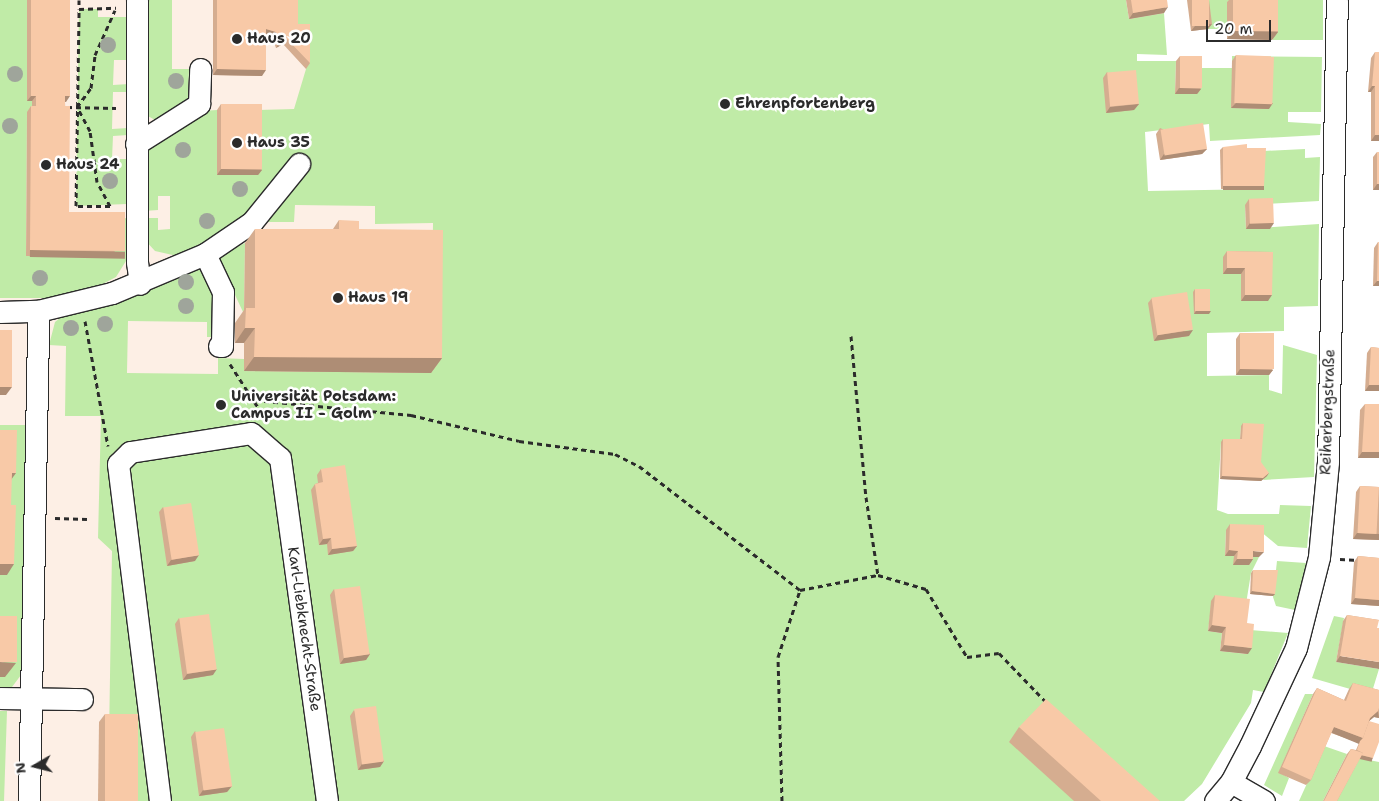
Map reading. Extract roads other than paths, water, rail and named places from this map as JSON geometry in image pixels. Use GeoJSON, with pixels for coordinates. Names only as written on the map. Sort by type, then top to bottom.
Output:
{"type":"FeatureCollection","features":[{"type":"Feature","properties":{"kind":"street","name":"Reiherbergstraße"},"geometry":{"type":"LineString","coordinates":[[1215,801],[1231,782],[1296,648],[1319,557],[1328,462],[1337,0]]}},
{"type":"Feature","properties":{"kind":"street"},"geometry":{"type":"LineString","coordinates":[[137,4],[136,207],[140,284]]}},
{"type":"Feature","properties":{"kind":"street"},"geometry":{"type":"LineString","coordinates":[[136,144],[199,104],[200,69]]}},
{"type":"Feature","properties":{"kind":"street"},"geometry":{"type":"LineString","coordinates":[[0,312],[38,311],[82,301],[140,284],[205,254],[252,222],[299,164]]}},
{"type":"Feature","properties":{"kind":"street"},"geometry":{"type":"LineString","coordinates":[[205,254],[223,292],[220,346]]}},
{"type":"Feature","properties":{"kind":"street"},"geometry":{"type":"LineString","coordinates":[[29,801],[38,311]]}},
{"type":"Feature","properties":{"kind":"street","name":"Karl-Liebknecht-Straße"},"geometry":{"type":"LineString","coordinates":[[160,801],[118,471],[120,459],[130,452],[251,433],[280,458],[328,801]]}},
{"type":"Feature","properties":{"kind":"street"},"geometry":{"type":"LineString","coordinates":[[0,698],[82,700]]}},
{"type":"Feature","properties":{"kind":"street"},"geometry":{"type":"LineString","coordinates":[[1231,782],[1264,801]]}},
{"type":"Feature","properties":{"kind":"place","name":"Haus 20"},"geometry":{"type":"Point","coordinates":[237,39]}},
{"type":"Feature","properties":{"kind":"place","name":"Ehrenpfortenberg"},"geometry":{"type":"Point","coordinates":[725,104]}},
{"type":"Feature","properties":{"kind":"place","name":"Haus 35"},"geometry":{"type":"Point","coordinates":[237,143]}},
{"type":"Feature","properties":{"kind":"place","name":"Haus 24"},"geometry":{"type":"Point","coordinates":[46,165]}},
{"type":"Feature","properties":{"kind":"place","name":"Haus 19"},"geometry":{"type":"Point","coordinates":[338,298]}},
{"type":"Feature","properties":{"kind":"place","name":"Universität Potsdam: Campus II - Golm"},"geometry":{"type":"Point","coordinates":[221,405]}}]}
